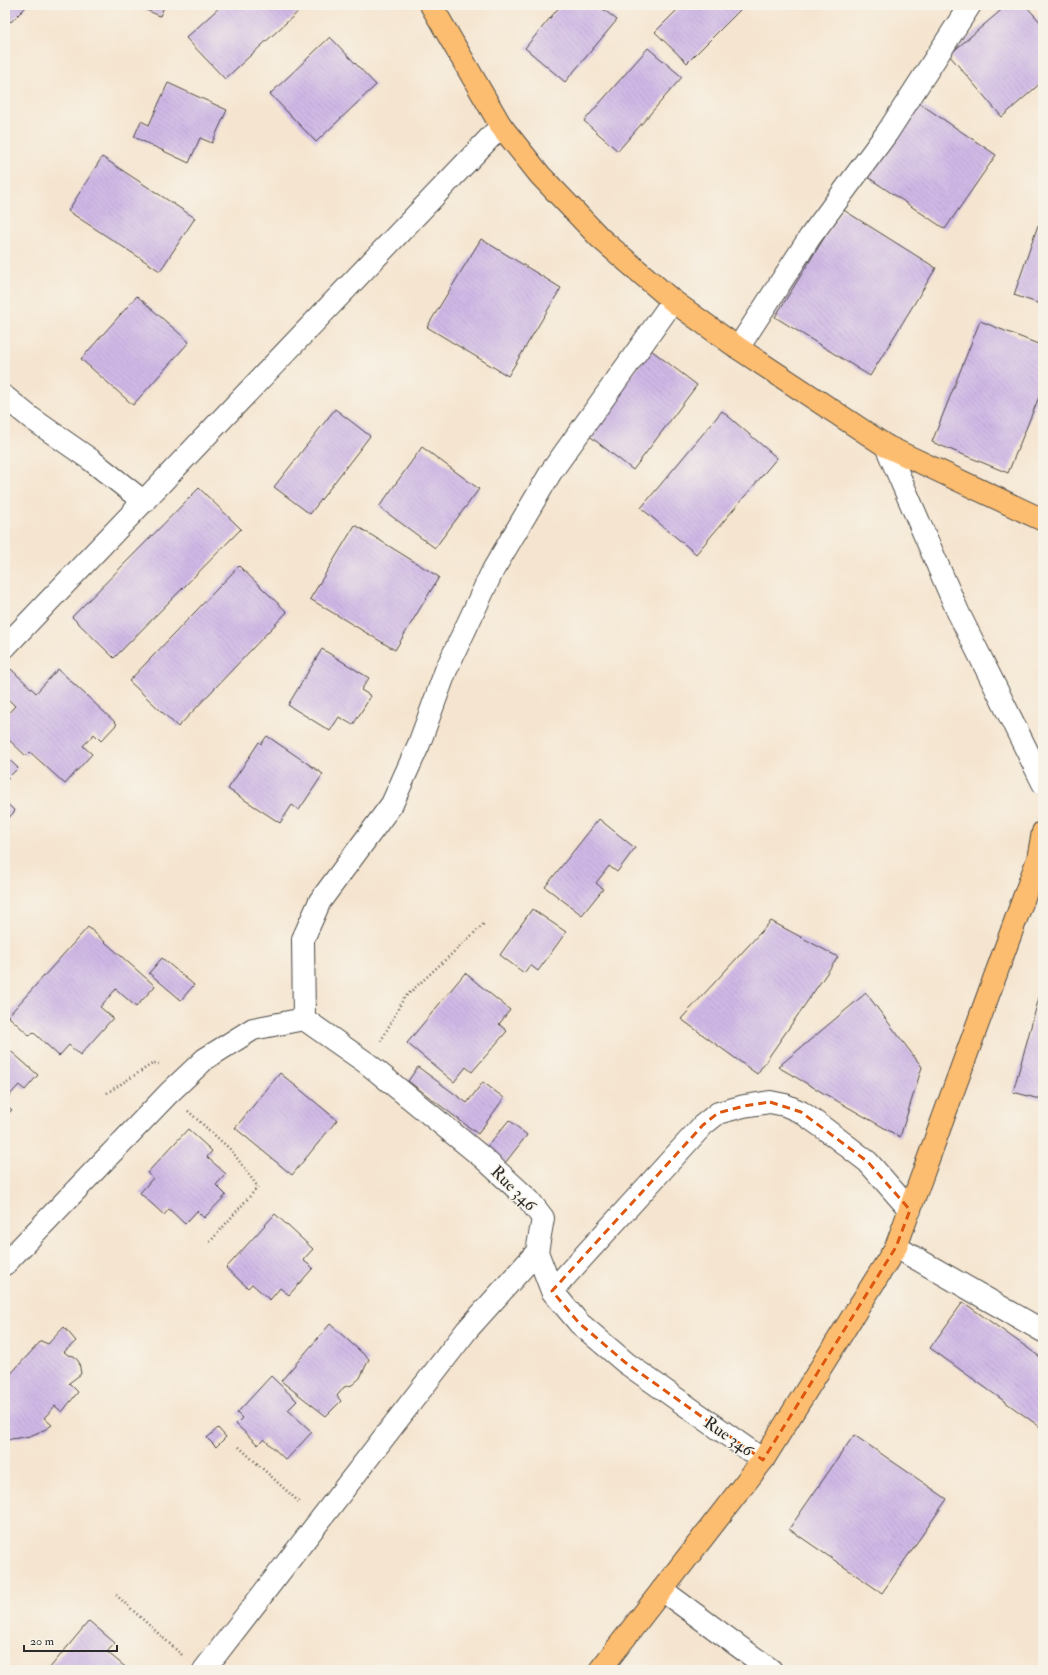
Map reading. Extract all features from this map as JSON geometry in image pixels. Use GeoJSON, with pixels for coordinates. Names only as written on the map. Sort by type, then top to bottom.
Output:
{"type":"FeatureCollection","features":[{"type":"Feature","properties":{"kind":"main road"},"geometry":{"type":"LineString","coordinates":[[431,5],[501,126],[540,175],[600,238],[673,301],[738,348],[886,446],[1043,520]]}},
{"type":"Feature","properties":{"kind":"main road"},"geometry":{"type":"LineString","coordinates":[[600,1670],[763,1460],[896,1247],[1040,863],[1043,832]]}},
{"type":"Feature","properties":{"kind":"street"},"geometry":{"type":"LineString","coordinates":[[738,348],[810,237],[887,134],[970,5]]}},
{"type":"Feature","properties":{"kind":"street"},"geometry":{"type":"LineString","coordinates":[[5,647],[501,126]]}},
{"type":"Feature","properties":{"kind":"street"},"geometry":{"type":"LineString","coordinates":[[5,1264],[168,1093],[205,1059],[253,1029],[304,1020],[303,939],[320,901],[392,804],[419,744],[446,670],[493,570],[552,472],[673,301]]}},
{"type":"Feature","properties":{"kind":"street"},"geometry":{"type":"LineString","coordinates":[[5,397],[31,418],[91,460],[144,502]]}},
{"type":"Feature","properties":{"kind":"street"},"geometry":{"type":"LineString","coordinates":[[886,446],[958,612],[1043,783]]}},
{"type":"Feature","properties":{"kind":"street","name":"Rue 346"},"geometry":{"type":"LineString","coordinates":[[304,1020],[368,1064],[482,1157],[529,1200],[543,1218],[537,1252],[552,1291],[580,1323],[626,1363],[763,1460]]}},
{"type":"Feature","properties":{"kind":"street"},"geometry":{"type":"LineString","coordinates":[[552,1291],[703,1125],[718,1113],[744,1106],[770,1102],[785,1105],[801,1112],[868,1162],[910,1210]]}},
{"type":"Feature","properties":{"kind":"street"},"geometry":{"type":"LineString","coordinates":[[896,1247],[1043,1330]]}},
{"type":"Feature","properties":{"kind":"street"},"geometry":{"type":"LineString","coordinates":[[204,1670],[467,1330],[537,1252]]}},
{"type":"Feature","properties":{"kind":"street"},"geometry":{"type":"LineString","coordinates":[[662,1590],[771,1670]]}},
{"type":"Feature","properties":{"kind":"path"},"geometry":{"type":"LineString","coordinates":[[368,1064],[404,998],[485,923]]}},
{"type":"Feature","properties":{"kind":"path"},"geometry":{"type":"LineString","coordinates":[[168,1093],[231,1150],[258,1186],[208,1244]]}},
{"type":"Feature","properties":{"kind":"path"},"geometry":{"type":"LineString","coordinates":[[239,1447],[319,1521]]}},
{"type":"Feature","properties":{"kind":"path"},"geometry":{"type":"LineString","coordinates":[[116,1595],[173,1648],[185,1657]]}},
{"type":"Feature","properties":{"kind":"highlighted area"},"geometry":{"type":"Polygon","coordinates":[[[770,1102],[801,1112],[868,1162],[910,1210],[896,1247],[763,1460],[626,1363],[579,1323],[552,1291],[703,1125],[718,1113],[744,1106],[770,1102]]]}},
{"type":"Feature","properties":{"kind":"building"},"geometry":{"type":"Polygon","coordinates":[[[5,5],[28,5],[11,22],[5,16],[5,5]]]}},
{"type":"Feature","properties":{"kind":"building"},"geometry":{"type":"Polygon","coordinates":[[[135,5],[165,5],[160,16],[135,5]]]}},
{"type":"Feature","properties":{"kind":"building"},"geometry":{"type":"Polygon","coordinates":[[[222,5],[295,5],[300,10],[225,79],[186,38],[222,5]]]}},
{"type":"Feature","properties":{"kind":"building"},"geometry":{"type":"Polygon","coordinates":[[[561,5],[598,5],[617,20],[565,82],[525,48],[561,5]]]}},
{"type":"Feature","properties":{"kind":"building"},"geometry":{"type":"Polygon","coordinates":[[[682,5],[745,5],[687,63],[655,32],[682,5]]]}},
{"type":"Feature","properties":{"kind":"building"},"geometry":{"type":"Polygon","coordinates":[[[1007,5],[1025,5],[1043,25],[1043,81],[1002,117],[949,55],[1007,5]]]}},
{"type":"Feature","properties":{"kind":"building"},"geometry":{"type":"Polygon","coordinates":[[[330,37],[376,85],[316,142],[270,94],[330,37]]]}},
{"type":"Feature","properties":{"kind":"building"},"geometry":{"type":"Polygon","coordinates":[[[648,48],[682,77],[618,151],[584,121],[648,48]]]}},
{"type":"Feature","properties":{"kind":"building"},"geometry":{"type":"Polygon","coordinates":[[[5,78],[10,82],[5,88],[5,78]]]}},
{"type":"Feature","properties":{"kind":"building"},"geometry":{"type":"Polygon","coordinates":[[[168,83],[227,110],[212,143],[200,138],[189,163],[134,137],[141,121],[149,125],[168,83]]]}},
{"type":"Feature","properties":{"kind":"building"},"geometry":{"type":"Polygon","coordinates":[[[916,101],[996,155],[945,229],[866,176],[916,101]]]}},
{"type":"Feature","properties":{"kind":"building"},"geometry":{"type":"Polygon","coordinates":[[[102,157],[195,218],[160,271],[68,211],[102,157]]]}},
{"type":"Feature","properties":{"kind":"building"},"geometry":{"type":"Polygon","coordinates":[[[842,209],[936,268],[870,376],[775,317],[842,209]]]}},
{"type":"Feature","properties":{"kind":"building"},"geometry":{"type":"Polygon","coordinates":[[[1038,225],[1043,227],[1043,305],[1014,295],[1038,225]]]}},
{"type":"Feature","properties":{"kind":"building"},"geometry":{"type":"Polygon","coordinates":[[[481,239],[561,288],[508,376],[427,327],[481,239]]]}},
{"type":"Feature","properties":{"kind":"building"},"geometry":{"type":"Polygon","coordinates":[[[137,296],[189,342],[133,405],[81,359],[137,296]]]}},
{"type":"Feature","properties":{"kind":"building"},"geometry":{"type":"Polygon","coordinates":[[[980,321],[1043,346],[1043,387],[1008,473],[932,442],[980,321]]]}},
{"type":"Feature","properties":{"kind":"building"},"geometry":{"type":"Polygon","coordinates":[[[651,350],[697,385],[633,470],[587,434],[651,350]]]}},
{"type":"Feature","properties":{"kind":"building"},"geometry":{"type":"Polygon","coordinates":[[[335,409],[370,436],[310,514],[274,487],[335,409]]]}},
{"type":"Feature","properties":{"kind":"building"},"geometry":{"type":"Polygon","coordinates":[[[722,411],[777,458],[696,554],[641,508],[722,411]]]}},
{"type":"Feature","properties":{"kind":"building"},"geometry":{"type":"Polygon","coordinates":[[[422,447],[479,489],[435,548],[379,507],[422,447]]]}},
{"type":"Feature","properties":{"kind":"building"},"geometry":{"type":"Polygon","coordinates":[[[199,488],[241,529],[114,658],[72,617],[199,488]]]}},
{"type":"Feature","properties":{"kind":"building"},"geometry":{"type":"Polygon","coordinates":[[[355,525],[439,577],[395,650],[310,599],[355,525]]]}},
{"type":"Feature","properties":{"kind":"building"},"geometry":{"type":"Polygon","coordinates":[[[239,566],[287,612],[178,727],[129,681],[239,566]]]}},
{"type":"Feature","properties":{"kind":"building"},"geometry":{"type":"Polygon","coordinates":[[[322,649],[369,678],[361,690],[371,696],[353,725],[339,717],[330,731],[288,705],[322,649]]]}},
{"type":"Feature","properties":{"kind":"building"},"geometry":{"type":"Polygon","coordinates":[[[11,669],[36,693],[58,669],[117,724],[101,741],[94,734],[83,746],[92,754],[65,784],[30,752],[26,756],[5,736],[5,717],[15,706],[5,696],[5,675],[11,669]]]}},
{"type":"Feature","properties":{"kind":"building"},"geometry":{"type":"Polygon","coordinates":[[[267,736],[323,774],[299,810],[292,805],[280,823],[228,789],[259,742],[261,744],[267,736]]]}},
{"type":"Feature","properties":{"kind":"building"},"geometry":{"type":"Polygon","coordinates":[[[5,756],[18,768],[5,781],[5,756]]]}},
{"type":"Feature","properties":{"kind":"building"},"geometry":{"type":"Polygon","coordinates":[[[5,802],[15,811],[5,822],[5,802]]]}},
{"type":"Feature","properties":{"kind":"building"},"geometry":{"type":"Polygon","coordinates":[[[599,819],[635,848],[617,872],[609,866],[596,883],[603,889],[582,915],[545,887],[599,819]]]}},
{"type":"Feature","properties":{"kind":"building"},"geometry":{"type":"Polygon","coordinates":[[[5,823],[8,827],[5,839],[5,823]]]}},
{"type":"Feature","properties":{"kind":"building"},"geometry":{"type":"Polygon","coordinates":[[[532,909],[566,932],[538,971],[530,965],[524,973],[500,955],[532,909]]]}},
{"type":"Feature","properties":{"kind":"building"},"geometry":{"type":"Polygon","coordinates":[[[771,921],[838,957],[757,1074],[681,1019],[771,921]]]}},
{"type":"Feature","properties":{"kind":"building"},"geometry":{"type":"Polygon","coordinates":[[[88,927],[155,986],[136,1007],[116,989],[100,1007],[113,1018],[80,1055],[69,1045],[59,1056],[33,1032],[30,1036],[8,1016],[88,927]]]}},
{"type":"Feature","properties":{"kind":"building"},"geometry":{"type":"Polygon","coordinates":[[[162,958],[194,985],[181,1000],[149,973],[162,958]]]}},
{"type":"Feature","properties":{"kind":"building"},"geometry":{"type":"Polygon","coordinates":[[[465,973],[510,1010],[499,1024],[507,1031],[472,1072],[466,1067],[454,1082],[407,1043],[465,973]]]}},
{"type":"Feature","properties":{"kind":"building"},"geometry":{"type":"Polygon","coordinates":[[[1043,983],[1043,1100],[1013,1092],[1043,983]]]}},
{"type":"Feature","properties":{"kind":"building"},"geometry":{"type":"Polygon","coordinates":[[[866,993],[922,1067],[900,1137],[778,1067],[866,993]]]}},
{"type":"Feature","properties":{"kind":"building"},"geometry":{"type":"Polygon","coordinates":[[[5,1046],[38,1075],[25,1090],[19,1085],[5,1100],[5,1046]]]}},
{"type":"Feature","properties":{"kind":"building"},"geometry":{"type":"Polygon","coordinates":[[[418,1067],[467,1103],[483,1082],[504,1098],[478,1134],[408,1081],[418,1067]]]}},
{"type":"Feature","properties":{"kind":"building"},"geometry":{"type":"Polygon","coordinates":[[[280,1073],[337,1120],[292,1175],[235,1128],[280,1073]]]}},
{"type":"Feature","properties":{"kind":"building"},"geometry":{"type":"Polygon","coordinates":[[[5,1104],[12,1110],[5,1117],[5,1104]]]}},
{"type":"Feature","properties":{"kind":"building"},"geometry":{"type":"Polygon","coordinates":[[[509,1120],[527,1135],[505,1163],[486,1148],[509,1120]]]}},
{"type":"Feature","properties":{"kind":"building"},"geometry":{"type":"Polygon","coordinates":[[[188,1129],[212,1151],[207,1157],[226,1174],[216,1185],[226,1195],[204,1218],[197,1211],[185,1224],[169,1209],[164,1215],[140,1193],[153,1178],[147,1173],[188,1129]]]}},
{"type":"Feature","properties":{"kind":"building"},"geometry":{"type":"Polygon","coordinates":[[[275,1214],[313,1249],[303,1260],[313,1268],[289,1295],[280,1288],[270,1300],[252,1284],[248,1288],[226,1268],[275,1214]]]}},
{"type":"Feature","properties":{"kind":"building"},"geometry":{"type":"Polygon","coordinates":[[[963,1302],[1043,1359],[1043,1429],[930,1348],[963,1302]]]}},
{"type":"Feature","properties":{"kind":"building"},"geometry":{"type":"Polygon","coordinates":[[[330,1324],[369,1359],[360,1378],[352,1385],[344,1387],[337,1396],[341,1401],[326,1416],[281,1381],[330,1324]]]}},
{"type":"Feature","properties":{"kind":"building"},"geometry":{"type":"Polygon","coordinates":[[[64,1327],[76,1341],[64,1352],[68,1355],[74,1356],[79,1362],[81,1374],[69,1383],[78,1392],[62,1412],[55,1406],[44,1418],[52,1425],[46,1429],[30,1436],[5,1440],[5,1380],[41,1341],[48,1344],[64,1327]]]}},
{"type":"Feature","properties":{"kind":"building"},"geometry":{"type":"Polygon","coordinates":[[[271,1376],[297,1401],[288,1410],[312,1432],[286,1460],[264,1439],[258,1445],[236,1424],[242,1418],[237,1413],[271,1376]]]}},
{"type":"Feature","properties":{"kind":"building"},"geometry":{"type":"Polygon","coordinates":[[[218,1428],[226,1437],[216,1447],[207,1438],[218,1428]]]}},
{"type":"Feature","properties":{"kind":"building"},"geometry":{"type":"Polygon","coordinates":[[[854,1435],[947,1499],[882,1593],[789,1529],[854,1435]]]}},
{"type":"Feature","properties":{"kind":"building"},"geometry":{"type":"Polygon","coordinates":[[[89,1621],[115,1643],[107,1652],[129,1670],[48,1670],[89,1621]]]}}]}
